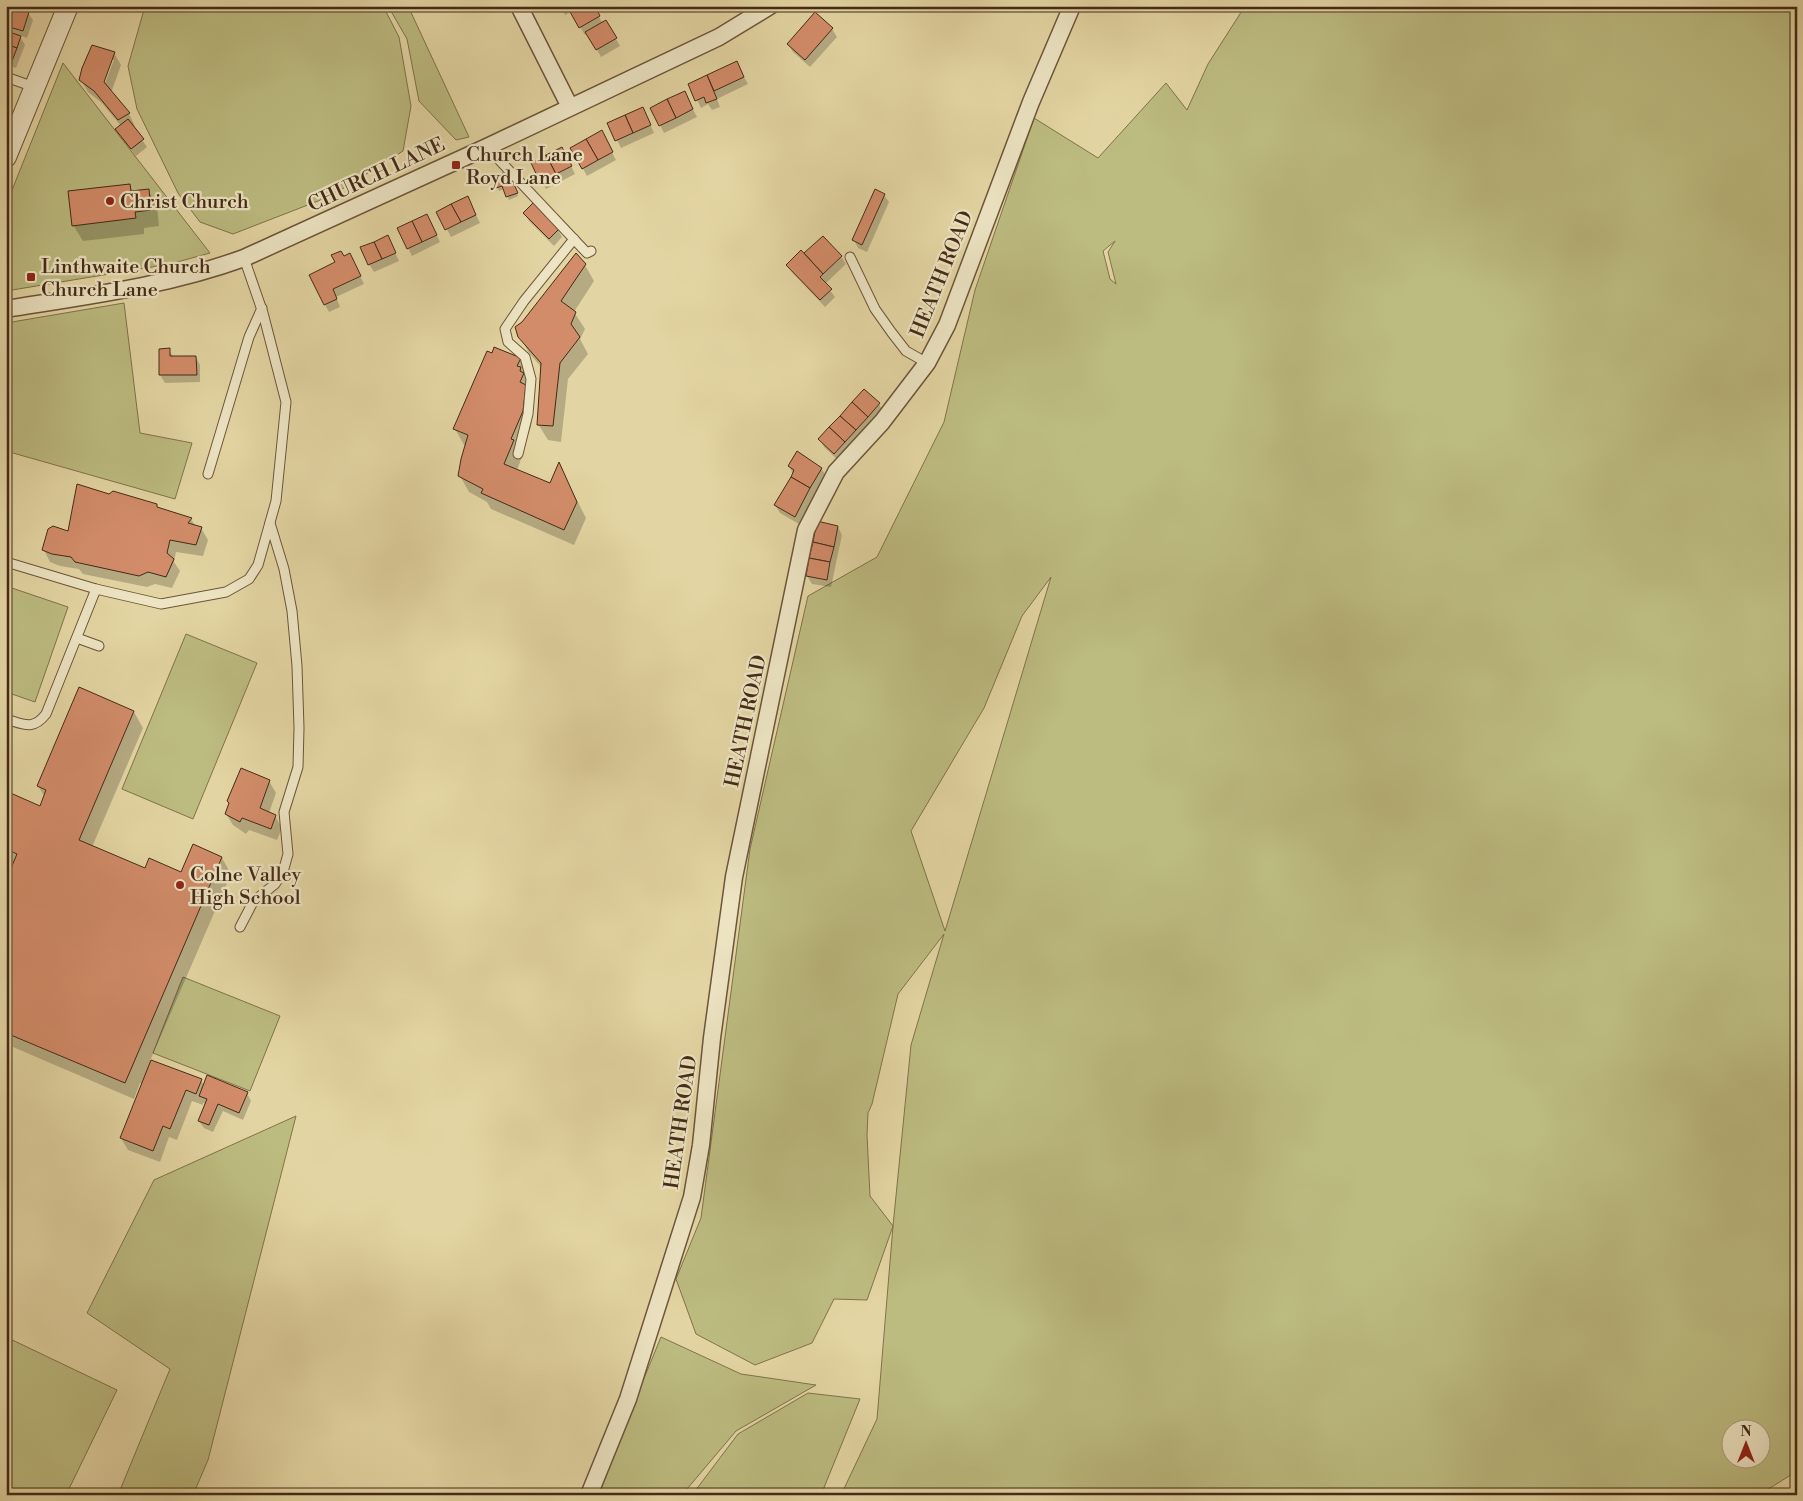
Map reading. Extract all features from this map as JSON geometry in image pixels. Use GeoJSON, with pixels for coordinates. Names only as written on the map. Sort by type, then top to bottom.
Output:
{"type":"FeatureCollection","features":[{"type":"Feature","properties":{"kind":"street"},"geometry":{"type":"LineString","coordinates":[[6,157],[68,6]]}},
{"type":"Feature","properties":{"kind":"street"},"geometry":{"type":"LineString","coordinates":[[519,6],[570,107]]}},
{"type":"Feature","properties":{"kind":"street","name":"CHURCH LANE"},"geometry":{"type":"LineString","coordinates":[[6,309],[141,287],[208,271],[244,258],[487,147],[719,37],[770,6]]}},
{"type":"Feature","properties":{"kind":"street","name":"HEATH ROAD"},"geometry":{"type":"LineString","coordinates":[[589,1495],[628,1399],[692,1197],[701,1145],[712,1038],[734,877],[806,530],[836,472],[882,422],[926,363],[947,325],[1031,102],[1072,6]]}},
{"type":"Feature","properties":{"kind":"lane"},"geometry":{"type":"LineString","coordinates":[[6,76],[35,87]]}},
{"type":"Feature","properties":{"kind":"lane"},"geometry":{"type":"LineString","coordinates":[[487,147],[587,253],[591,251]]}},
{"type":"Feature","properties":{"kind":"lane"},"geometry":{"type":"LineString","coordinates":[[518,454],[528,414],[531,379],[525,357],[508,342],[505,329],[524,301],[574,239]]}},
{"type":"Feature","properties":{"kind":"lane"},"geometry":{"type":"LineString","coordinates":[[850,257],[875,309],[892,333],[906,351],[926,363]]}},
{"type":"Feature","properties":{"kind":"lane"},"geometry":{"type":"LineString","coordinates":[[6,562],[96,589],[162,604],[226,592],[249,579],[258,565],[276,501],[286,402],[262,308],[244,258]]}},
{"type":"Feature","properties":{"kind":"lane"},"geometry":{"type":"LineString","coordinates":[[208,474],[249,337],[262,308]]}},
{"type":"Feature","properties":{"kind":"lane"},"geometry":{"type":"LineString","coordinates":[[240,927],[253,902],[275,884],[283,872],[288,854],[284,812],[298,767],[297,666],[292,611],[284,569],[270,523]]}},
{"type":"Feature","properties":{"kind":"lane"},"geometry":{"type":"LineString","coordinates":[[6,719],[28,726],[40,721],[46,714],[96,589]]}},
{"type":"Feature","properties":{"kind":"lane"},"geometry":{"type":"LineString","coordinates":[[78,638],[99,646]]}},
{"type":"Feature","properties":{"kind":"shaded area"},"geometry":{"type":"Polygon","coordinates":[[[145,6],[383,6],[399,37],[411,106],[403,151],[331,196],[233,234],[200,222],[178,193],[137,109],[128,66],[145,6]]]}},
{"type":"Feature","properties":{"kind":"shaded area"},"geometry":{"type":"Polygon","coordinates":[[[388,6],[408,6],[469,137],[456,140],[419,101],[407,39],[388,6]]]}},
{"type":"Feature","properties":{"kind":"shaded area"},"geometry":{"type":"Polygon","coordinates":[[[1245,6],[1797,6],[1797,1471],[1759,1495],[841,1495],[877,1419],[893,1226],[867,1300],[834,1299],[812,1343],[755,1365],[696,1334],[676,1279],[701,1218],[750,849],[808,596],[877,557],[944,422],[975,290],[1034,118],[1098,158],[1166,83],[1187,110],[1208,64],[1245,6]],[[1115,241],[1103,251],[1110,279],[1116,284],[1108,252],[1115,241]],[[1051,577],[1022,616],[984,708],[911,831],[945,931],[1051,577]],[[944,934],[898,994],[872,1104],[868,1113],[867,1135],[870,1196],[893,1226],[911,1045],[944,934]]]}},
{"type":"Feature","properties":{"kind":"shaded area"},"geometry":{"type":"Polygon","coordinates":[[[63,63],[210,253],[170,264],[6,291],[6,205],[63,63]]]}},
{"type":"Feature","properties":{"kind":"shaded area"},"geometry":{"type":"Polygon","coordinates":[[[124,303],[140,433],[192,443],[175,499],[6,451],[6,323],[124,303]]]}},
{"type":"Feature","properties":{"kind":"shaded area"},"geometry":{"type":"Polygon","coordinates":[[[6,586],[68,607],[35,702],[6,692],[6,586]]]}},
{"type":"Feature","properties":{"kind":"shaded area"},"geometry":{"type":"Polygon","coordinates":[[[186,634],[257,663],[193,819],[122,789],[186,634]]]}},
{"type":"Feature","properties":{"kind":"shaded area"},"geometry":{"type":"Polygon","coordinates":[[[183,977],[280,1016],[250,1091],[153,1053],[183,977]]]}},
{"type":"Feature","properties":{"kind":"shaded area"},"geometry":{"type":"Polygon","coordinates":[[[296,1116],[208,1460],[193,1495],[118,1495],[170,1369],[87,1313],[154,1180],[296,1116]]]}},
{"type":"Feature","properties":{"kind":"shaded area"},"geometry":{"type":"Polygon","coordinates":[[[6,1337],[117,1390],[66,1495],[6,1495],[6,1337]]]}},
{"type":"Feature","properties":{"kind":"shaded area"},"geometry":{"type":"Polygon","coordinates":[[[661,1337],[741,1374],[816,1385],[736,1431],[687,1489],[686,1495],[596,1495],[661,1337]]]}},
{"type":"Feature","properties":{"kind":"shaded area"},"geometry":{"type":"Polygon","coordinates":[[[808,1393],[860,1399],[821,1495],[692,1495],[738,1434],[808,1393]]]}},
{"type":"Feature","properties":{"kind":"building"},"geometry":{"type":"Polygon","coordinates":[[[6,6],[13,6],[29,12],[23,31],[6,26],[6,6]]]}},
{"type":"Feature","properties":{"kind":"building"},"geometry":{"type":"Polygon","coordinates":[[[575,6],[595,6],[600,16],[579,28],[569,10],[575,6]]]}},
{"type":"Feature","properties":{"kind":"building"},"geometry":{"type":"Polygon","coordinates":[[[815,12],[833,28],[805,60],[787,44],[815,12]]]}},
{"type":"Feature","properties":{"kind":"building"},"geometry":{"type":"Polygon","coordinates":[[[606,20],[617,38],[596,50],[585,32],[606,20]]]}},
{"type":"Feature","properties":{"kind":"building"},"geometry":{"type":"Polygon","coordinates":[[[6,31],[21,36],[17,48],[6,44],[6,31]]]}},
{"type":"Feature","properties":{"kind":"building"},"geometry":{"type":"Polygon","coordinates":[[[6,44],[17,48],[12,61],[6,59],[6,44]]]}},
{"type":"Feature","properties":{"kind":"building"},"geometry":{"type":"Polygon","coordinates":[[[92,45],[115,52],[104,82],[130,113],[118,120],[94,91],[79,80],[92,45]]]}},
{"type":"Feature","properties":{"kind":"building"},"geometry":{"type":"Polygon","coordinates":[[[737,61],[744,77],[714,91],[707,75],[737,61]]]}},
{"type":"Feature","properties":{"kind":"building"},"geometry":{"type":"Polygon","coordinates":[[[707,75],[717,99],[706,103],[704,97],[695,101],[688,84],[707,75]]]}},
{"type":"Feature","properties":{"kind":"building"},"geometry":{"type":"Polygon","coordinates":[[[685,91],[693,109],[676,118],[667,99],[685,91]]]}},
{"type":"Feature","properties":{"kind":"building"},"geometry":{"type":"Polygon","coordinates":[[[667,99],[676,118],[659,126],[650,108],[667,99]]]}},
{"type":"Feature","properties":{"kind":"building"},"geometry":{"type":"Polygon","coordinates":[[[643,107],[651,125],[633,133],[625,115],[643,107]]]}},
{"type":"Feature","properties":{"kind":"building"},"geometry":{"type":"Polygon","coordinates":[[[625,115],[633,133],[615,141],[607,123],[625,115]]]}},
{"type":"Feature","properties":{"kind":"building"},"geometry":{"type":"Polygon","coordinates":[[[128,119],[144,139],[131,149],[115,129],[128,119]]]}},
{"type":"Feature","properties":{"kind":"building"},"geometry":{"type":"Polygon","coordinates":[[[602,130],[613,152],[598,160],[586,139],[602,130]]]}},
{"type":"Feature","properties":{"kind":"building"},"geometry":{"type":"Polygon","coordinates":[[[586,139],[598,160],[582,169],[570,148],[586,139]]]}},
{"type":"Feature","properties":{"kind":"building"},"geometry":{"type":"Polygon","coordinates":[[[562,147],[572,166],[556,174],[546,155],[562,147]]]}},
{"type":"Feature","properties":{"kind":"building"},"geometry":{"type":"Polygon","coordinates":[[[546,155],[556,174],[540,182],[531,163],[546,155]]]}},
{"type":"Feature","properties":{"kind":"building"},"geometry":{"type":"Polygon","coordinates":[[[503,173],[507,182],[512,180],[518,193],[506,197],[502,186],[496,188],[492,178],[503,173]]]}},
{"type":"Feature","properties":{"kind":"building","name":"Christ Church"},"geometry":{"type":"Polygon","coordinates":[[[130,184],[131,191],[149,189],[151,210],[135,212],[136,218],[72,226],[68,191],[130,184]]]}},
{"type":"Feature","properties":{"kind":"building"},"geometry":{"type":"Polygon","coordinates":[[[875,189],[885,194],[862,245],[852,240],[875,189]]]}},
{"type":"Feature","properties":{"kind":"building"},"geometry":{"type":"Polygon","coordinates":[[[468,196],[476,215],[461,222],[451,204],[468,196]]]}},
{"type":"Feature","properties":{"kind":"building"},"geometry":{"type":"Polygon","coordinates":[[[533,203],[559,229],[549,239],[523,213],[533,203]]]}},
{"type":"Feature","properties":{"kind":"building"},"geometry":{"type":"Polygon","coordinates":[[[451,204],[461,222],[445,230],[436,212],[451,204]]]}},
{"type":"Feature","properties":{"kind":"building"},"geometry":{"type":"Polygon","coordinates":[[[427,214],[437,235],[422,242],[412,221],[427,214]]]}},
{"type":"Feature","properties":{"kind":"building"},"geometry":{"type":"Polygon","coordinates":[[[412,221],[422,242],[407,249],[397,228],[412,221]]]}},
{"type":"Feature","properties":{"kind":"building"},"geometry":{"type":"Polygon","coordinates":[[[388,235],[396,253],[382,259],[374,242],[388,235]]]}},
{"type":"Feature","properties":{"kind":"building"},"geometry":{"type":"Polygon","coordinates":[[[823,236],[842,256],[823,274],[804,253],[823,236]]]}},
{"type":"Feature","properties":{"kind":"building"},"geometry":{"type":"Polygon","coordinates":[[[374,242],[382,259],[368,265],[360,247],[374,242]]]}},
{"type":"Feature","properties":{"kind":"building"},"geometry":{"type":"Polygon","coordinates":[[[801,250],[823,274],[820,277],[832,289],[820,300],[786,265],[801,250]]]}},
{"type":"Feature","properties":{"kind":"building"},"geometry":{"type":"Polygon","coordinates":[[[341,251],[344,256],[350,253],[361,276],[333,289],[337,299],[324,305],[309,275],[335,262],[331,255],[341,251]]]}},
{"type":"Feature","properties":{"kind":"building"},"geometry":{"type":"Polygon","coordinates":[[[576,253],[586,264],[561,301],[576,312],[571,324],[580,337],[560,363],[553,426],[537,425],[541,363],[518,337],[515,327],[522,322],[576,253]]]}},
{"type":"Feature","properties":{"kind":"building"},"geometry":{"type":"Polygon","coordinates":[[[494,347],[521,358],[517,366],[521,367],[520,371],[524,373],[520,382],[526,385],[523,411],[511,439],[514,440],[504,464],[550,483],[559,462],[577,502],[564,530],[481,493],[483,489],[458,476],[468,435],[453,429],[487,351],[492,353],[494,347]]]}},
{"type":"Feature","properties":{"kind":"building"},"geometry":{"type":"Polygon","coordinates":[[[170,348],[170,356],[196,356],[197,375],[159,375],[159,349],[170,348]]]}},
{"type":"Feature","properties":{"kind":"building"},"geometry":{"type":"Polygon","coordinates":[[[864,389],[880,403],[868,417],[852,402],[864,389]]]}},
{"type":"Feature","properties":{"kind":"building"},"geometry":{"type":"Polygon","coordinates":[[[852,402],[868,417],[856,430],[840,416],[852,402]]]}},
{"type":"Feature","properties":{"kind":"building"},"geometry":{"type":"Polygon","coordinates":[[[840,416],[856,430],[845,442],[829,427],[840,416]]]}},
{"type":"Feature","properties":{"kind":"building"},"geometry":{"type":"Polygon","coordinates":[[[829,427],[845,442],[834,454],[818,439],[829,427]]]}},
{"type":"Feature","properties":{"kind":"building"},"geometry":{"type":"Polygon","coordinates":[[[797,451],[822,468],[810,488],[791,477],[794,470],[788,466],[797,451]]]}},
{"type":"Feature","properties":{"kind":"building"},"geometry":{"type":"Polygon","coordinates":[[[791,477],[810,488],[795,517],[774,505],[791,477]]]}},
{"type":"Feature","properties":{"kind":"building"},"geometry":{"type":"Polygon","coordinates":[[[77,484],[109,494],[113,491],[157,504],[157,507],[192,518],[188,523],[202,527],[196,545],[170,540],[167,553],[174,559],[166,577],[148,572],[139,576],[75,562],[71,557],[52,554],[42,550],[48,529],[53,526],[68,531],[77,484]]]}},
{"type":"Feature","properties":{"kind":"building"},"geometry":{"type":"Polygon","coordinates":[[[817,521],[838,526],[834,547],[813,542],[817,521]]]}},
{"type":"Feature","properties":{"kind":"building"},"geometry":{"type":"Polygon","coordinates":[[[813,542],[834,547],[830,562],[809,558],[813,542]]]}},
{"type":"Feature","properties":{"kind":"building"},"geometry":{"type":"Polygon","coordinates":[[[809,558],[830,562],[827,580],[806,576],[809,558]]]}},
{"type":"Feature","properties":{"kind":"building"},"geometry":{"type":"Polygon","coordinates":[[[79,687],[134,711],[79,840],[145,868],[149,858],[181,872],[193,844],[222,857],[125,1083],[6,1033],[6,880],[17,854],[6,849],[6,791],[40,806],[46,790],[37,786],[79,687]]]}},
{"type":"Feature","properties":{"kind":"building"},"geometry":{"type":"Polygon","coordinates":[[[241,768],[270,780],[260,808],[276,815],[271,829],[242,818],[240,822],[225,814],[229,803],[227,801],[241,768]]]}},
{"type":"Feature","properties":{"kind":"building"},"geometry":{"type":"Polygon","coordinates":[[[151,1060],[202,1079],[196,1094],[186,1090],[170,1129],[163,1126],[153,1151],[120,1138],[151,1060]]]}},
{"type":"Feature","properties":{"kind":"building"},"geometry":{"type":"Polygon","coordinates":[[[207,1075],[248,1092],[239,1113],[218,1104],[209,1125],[198,1121],[207,1099],[199,1096],[207,1075]]]}},
{"type":"Feature","properties":{"kind":"place","name":"Church Lane Royd Lane"},"geometry":{"type":"Point","coordinates":[456,165]}},
{"type":"Feature","properties":{"kind":"place","name":"Christ Church"},"geometry":{"type":"Point","coordinates":[110,201]}},
{"type":"Feature","properties":{"kind":"place","name":"Linthwaite Church Church Lane"},"geometry":{"type":"Point","coordinates":[31,277]}},
{"type":"Feature","properties":{"kind":"place","name":"Colne Valley High School"},"geometry":{"type":"Point","coordinates":[180,885]}}]}
